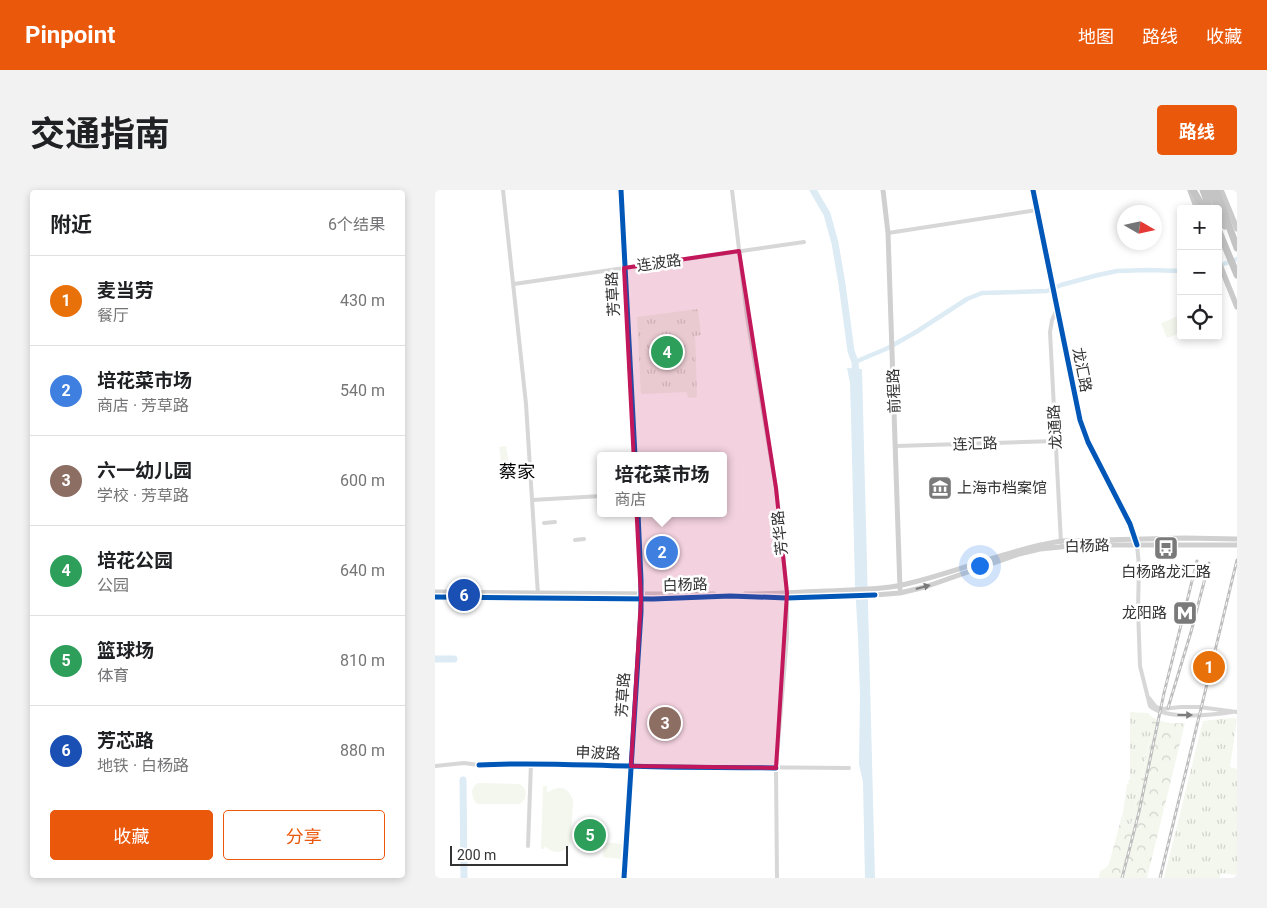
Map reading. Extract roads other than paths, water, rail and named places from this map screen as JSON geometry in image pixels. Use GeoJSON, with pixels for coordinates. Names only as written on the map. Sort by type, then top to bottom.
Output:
{"type":"FeatureCollection","features":[{"type":"Feature","properties":{"kind":"highway"},"geometry":{"type":"LineString","coordinates":[[1191,190],[1201,205]]}},
{"type":"Feature","properties":{"kind":"highway"},"geometry":{"type":"LineString","coordinates":[[1203,190],[1209,205]]}},
{"type":"Feature","properties":{"kind":"highway"},"geometry":{"type":"LineString","coordinates":[[1210,190],[1216,205]]}},
{"type":"Feature","properties":{"kind":"highway"},"geometry":{"type":"LineString","coordinates":[[1216,190],[1232,252],[1237,283]]}},
{"type":"Feature","properties":{"kind":"highway"},"geometry":{"type":"LineString","coordinates":[[1222,221],[1232,252]]}},
{"type":"Feature","properties":{"kind":"highway"},"geometry":{"type":"LineString","coordinates":[[1222,236],[1232,252]]}},
{"type":"Feature","properties":{"kind":"highway"},"geometry":{"type":"LineString","coordinates":[[1222,243],[1232,252]]}},
{"type":"Feature","properties":{"kind":"main road","name":"前程路"},"geometry":{"type":"LineString","coordinates":[[883,190],[888,233],[900,593]]}},
{"type":"Feature","properties":{"kind":"main road"},"geometry":{"type":"LineString","coordinates":[[1191,190],[1196,205]]}},
{"type":"Feature","properties":{"kind":"main road"},"geometry":{"type":"LineString","coordinates":[[1221,190],[1237,229]]}},
{"type":"Feature","properties":{"kind":"main road"},"geometry":{"type":"LineString","coordinates":[[1222,270],[1237,307]]}},
{"type":"Feature","properties":{"kind":"main road","name":"白杨路"},"geometry":{"type":"LineString","coordinates":[[787,595],[899,586],[1041,544],[1081,545],[1185,538],[1237,540]]}},
{"type":"Feature","properties":{"kind":"main road","name":"白杨路"},"geometry":{"type":"LineString","coordinates":[[1136,542],[1237,545]]}},
{"type":"Feature","properties":{"kind":"main road","name":"白杨路"},"geometry":{"type":"LineString","coordinates":[[435,592],[538,595],[787,595],[855,597],[900,593],[945,581],[1019,554],[1061,543]]}},
{"type":"Feature","properties":{"kind":"main road","name":"白杨路"},"geometry":{"type":"LineString","coordinates":[[435,596],[538,595]]}},
{"type":"Feature","properties":{"kind":"street"},"geometry":{"type":"LineString","coordinates":[[503,190],[525,395],[538,595]]}},
{"type":"Feature","properties":{"kind":"street","name":"芳草路"},"geometry":{"type":"LineString","coordinates":[[621,190],[635,452]]}},
{"type":"Feature","properties":{"kind":"street","name":"芳华路"},"geometry":{"type":"LineString","coordinates":[[732,190],[747,317],[776,488],[787,595],[787,637],[776,768],[777,878]]}},
{"type":"Feature","properties":{"kind":"street","name":"龙汇路"},"geometry":{"type":"LineString","coordinates":[[1033,190],[1082,426],[1088,442],[1130,524],[1136,542],[1139,565],[1140,666],[1150,706],[1155,710],[1172,715],[1235,712]]}},
{"type":"Feature","properties":{"kind":"street"},"geometry":{"type":"LineString","coordinates":[[888,233],[1037,210]]}},
{"type":"Feature","properties":{"kind":"street","name":"连波路"},"geometry":{"type":"LineString","coordinates":[[514,284],[803,242]]}},
{"type":"Feature","properties":{"kind":"street","name":"龙通路"},"geometry":{"type":"LineString","coordinates":[[1057,310],[1052,320],[1050,332],[1061,543]]}},
{"type":"Feature","properties":{"kind":"street","name":"连汇路"},"geometry":{"type":"LineString","coordinates":[[896,446],[1055,441]]}},
{"type":"Feature","properties":{"kind":"street"},"geometry":{"type":"LineString","coordinates":[[532,500],[597,496]]}},
{"type":"Feature","properties":{"kind":"street","name":"芳草路"},"geometry":{"type":"LineString","coordinates":[[625,878],[641,596],[638,517]]}},
{"type":"Feature","properties":{"kind":"street"},"geometry":{"type":"LineString","coordinates":[[544,523],[555,522]]}},
{"type":"Feature","properties":{"kind":"street"},"geometry":{"type":"LineString","coordinates":[[575,540],[584,539]]}},
{"type":"Feature","properties":{"kind":"street","name":"龙汇路"},"geometry":{"type":"LineString","coordinates":[[1148,696],[1156,707],[1162,709],[1199,707],[1235,712]]}},
{"type":"Feature","properties":{"kind":"street","name":"申波路"},"geometry":{"type":"LineString","coordinates":[[435,766],[461,763],[479,765],[531,763],[849,768]]}},
{"type":"Feature","properties":{"kind":"street"},"geometry":{"type":"LineString","coordinates":[[527,846],[531,763]]}},
{"type":"Feature","properties":{"kind":"waterway"},"geometry":{"type":"LineString","coordinates":[[813,190],[827,214],[835,243],[856,378]]}},
{"type":"Feature","properties":{"kind":"waterway"},"geometry":{"type":"LineString","coordinates":[[1222,265],[1237,259]]}},
{"type":"Feature","properties":{"kind":"waterway"},"geometry":{"type":"LineString","coordinates":[[855,362],[888,348],[967,299],[982,293],[1047,291],[1061,285],[1117,271],[1177,271]]}},
{"type":"Feature","properties":{"kind":"waterway"},"geometry":{"type":"LineString","coordinates":[[435,659],[454,659]]}},
{"type":"Feature","properties":{"kind":"waterway"},"geometry":{"type":"LineString","coordinates":[[463,780],[464,878]]}},
{"type":"Feature","properties":{"kind":"railway"},"geometry":{"type":"LineString","coordinates":[[1160,878],[1237,560]]}},
{"type":"Feature","properties":{"kind":"railway"},"geometry":{"type":"LineString","coordinates":[[1122,878],[1139,812],[1164,693],[1197,561]]}},
{"type":"Feature","properties":{"kind":"railway"},"geometry":{"type":"LineString","coordinates":[[1168,708],[1209,563]]}},
{"type":"Feature","properties":{"kind":"place","name":"培花公园"},"geometry":{"type":"Point","coordinates":[667,352]}},
{"type":"Feature","properties":{"kind":"place","name":"上海市档案馆"},"geometry":{"type":"Point","coordinates":[940,488]}},
{"type":"Feature","properties":{"kind":"place","name":"白杨路龙汇路"},"geometry":{"type":"Point","coordinates":[1166,548]}},
{"type":"Feature","properties":{"kind":"place","name":"培花菜市场"},"geometry":{"type":"Point","coordinates":[662,552]}},
{"type":"Feature","properties":{"kind":"place","name":"芳芯路"},"geometry":{"type":"Point","coordinates":[464,595]}},
{"type":"Feature","properties":{"kind":"place","name":"龙阳路"},"geometry":{"type":"Point","coordinates":[1185,613]}},
{"type":"Feature","properties":{"kind":"place","name":"麦当劳"},"geometry":{"type":"Point","coordinates":[1209,667]}},
{"type":"Feature","properties":{"kind":"place","name":"六一幼儿园"},"geometry":{"type":"Point","coordinates":[665,723]}},
{"type":"Feature","properties":{"kind":"place","name":"篮球场"},"geometry":{"type":"Point","coordinates":[590,835]}},
{"type":"Feature","properties":{"kind":"district","name":"蔡家"},"geometry":{"type":"Point","coordinates":[517,471]}}]}
